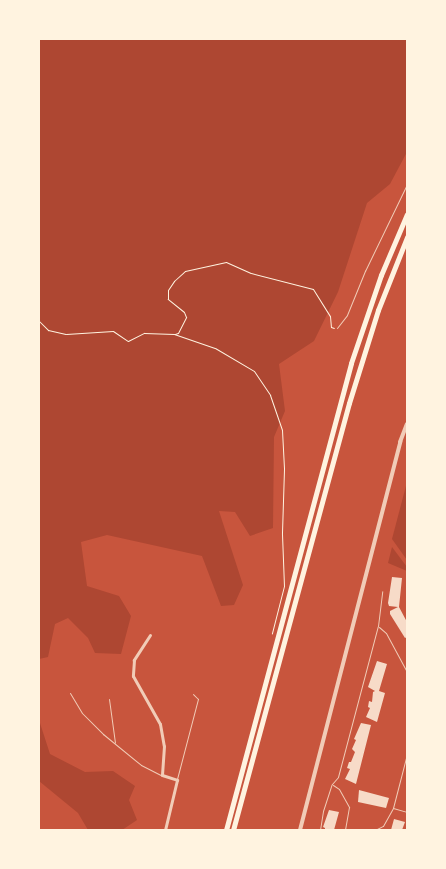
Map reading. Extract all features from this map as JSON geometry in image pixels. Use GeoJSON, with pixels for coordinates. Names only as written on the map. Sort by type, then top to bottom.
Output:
{"type":"FeatureCollection","features":[{"type":"Feature","properties":{"kind":"highway"},"geometry":{"type":"LineString","coordinates":[[226,830],[300,547],[351,363],[380,275],[407,214]]}},
{"type":"Feature","properties":{"kind":"highway"},"geometry":{"type":"LineString","coordinates":[[234,830],[309,549],[364,353],[390,278],[407,237]]}},
{"type":"Feature","properties":{"kind":"street"},"geometry":{"type":"LineString","coordinates":[[300,830],[400,442],[407,424]]}},
{"type":"Feature","properties":{"kind":"street"},"geometry":{"type":"LineString","coordinates":[[150,635],[134,660],[133,676],[160,724],[164,746],[162,775],[177,780],[165,830]]}},
{"type":"Feature","properties":{"kind":"lane"},"geometry":{"type":"LineString","coordinates":[[337,328],[347,315],[364,271],[407,184]]}},
{"type":"Feature","properties":{"kind":"lane"},"geometry":{"type":"LineString","coordinates":[[320,830],[323,811],[332,784],[338,777],[378,626],[382,591]]}},
{"type":"Feature","properties":{"kind":"lane"},"geometry":{"type":"LineString","coordinates":[[378,626],[386,633],[407,672]]}},
{"type":"Feature","properties":{"kind":"lane"},"geometry":{"type":"LineString","coordinates":[[70,693],[82,713],[115,744],[141,765],[162,775]]}},
{"type":"Feature","properties":{"kind":"lane"},"geometry":{"type":"LineString","coordinates":[[177,780],[198,699],[193,694]]}},
{"type":"Feature","properties":{"kind":"lane"},"geometry":{"type":"LineString","coordinates":[[109,699],[115,744]]}},
{"type":"Feature","properties":{"kind":"lane"},"geometry":{"type":"LineString","coordinates":[[375,830],[383,826],[393,808],[407,754]]}},
{"type":"Feature","properties":{"kind":"lane"},"geometry":{"type":"LineString","coordinates":[[332,784],[339,789],[349,807],[345,830]]}},
{"type":"Feature","properties":{"kind":"lane"},"geometry":{"type":"LineString","coordinates":[[393,808],[407,812]]}},
{"type":"Feature","properties":{"kind":"path"},"geometry":{"type":"LineString","coordinates":[[174,334],[178,333],[186,317],[184,312],[168,299],[168,290],[174,281],[185,272],[226,262],[251,273],[313,289],[330,316],[331,327],[337,328]]}},
{"type":"Feature","properties":{"kind":"path"},"geometry":{"type":"LineString","coordinates":[[39,321],[48,330],[66,334],[113,331],[128,341],[144,333],[174,334],[215,348],[254,371],[270,395],[282,430],[284,469],[283,560]]}},
{"type":"Feature","properties":{"kind":"shaded area"},"geometry":{"type":"Polygon","coordinates":[[[39,39],[407,39],[407,152],[390,184],[367,203],[338,292],[314,341],[279,364],[285,411],[274,437],[273,528],[250,536],[235,512],[219,511],[243,585],[234,605],[221,606],[202,556],[107,535],[81,542],[87,586],[119,596],[131,616],[121,654],[95,653],[88,638],[68,618],[55,624],[48,657],[39,659],[39,39]]]}},
{"type":"Feature","properties":{"kind":"shaded area"},"geometry":{"type":"Polygon","coordinates":[[[407,482],[407,560],[392,539],[407,482]]]}},
{"type":"Feature","properties":{"kind":"shaded area"},"geometry":{"type":"Polygon","coordinates":[[[392,547],[407,567],[407,571],[388,563],[392,547]]]}},
{"type":"Feature","properties":{"kind":"shaded area"},"geometry":{"type":"Polygon","coordinates":[[[39,720],[50,754],[85,772],[113,771],[135,786],[129,800],[137,820],[122,830],[88,830],[78,813],[39,781],[39,720]]]}},
{"type":"Feature","properties":{"kind":"building"},"geometry":{"type":"Polygon","coordinates":[[[392,577],[402,578],[399,607],[407,622],[407,637],[405,638],[390,614],[390,611],[398,607],[389,606],[388,603],[392,577]]]}},
{"type":"Feature","properties":{"kind":"building"},"geometry":{"type":"Polygon","coordinates":[[[377,661],[387,664],[379,691],[385,693],[377,722],[366,717],[370,708],[368,707],[369,701],[372,702],[373,692],[375,691],[368,687],[377,661]]]}},
{"type":"Feature","properties":{"kind":"building"},"geometry":{"type":"Polygon","coordinates":[[[361,723],[371,725],[356,784],[345,779],[350,769],[347,768],[349,762],[351,762],[355,752],[352,749],[356,740],[354,739],[361,723]]]}},
{"type":"Feature","properties":{"kind":"building"},"geometry":{"type":"Polygon","coordinates":[[[359,790],[389,798],[386,808],[358,802],[359,790]]]}},
{"type":"Feature","properties":{"kind":"building"},"geometry":{"type":"Polygon","coordinates":[[[329,810],[339,812],[334,830],[325,830],[323,827],[329,810]]]}},
{"type":"Feature","properties":{"kind":"building"},"geometry":{"type":"Polygon","coordinates":[[[394,819],[405,822],[402,830],[391,830],[394,819]]]}}]}
